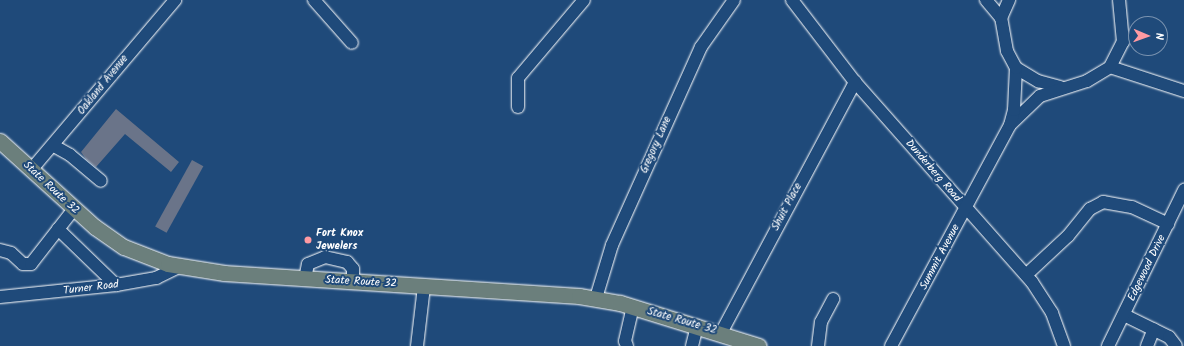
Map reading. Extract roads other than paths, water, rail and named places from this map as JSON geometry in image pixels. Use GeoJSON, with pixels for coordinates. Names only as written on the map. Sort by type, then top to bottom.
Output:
{"type":"FeatureCollection","features":[{"type":"Feature","properties":{"kind":"main road","name":"State Route 32"},"geometry":{"type":"LineString","coordinates":[[0,141],[73,210],[124,247],[178,267],[305,279],[596,298],[633,307],[759,346]]}},
{"type":"Feature","properties":{"kind":"street","name":"Oakland Avenue"},"geometry":{"type":"LineString","coordinates":[[31,170],[54,146],[175,0]]}},
{"type":"Feature","properties":{"kind":"street"},"geometry":{"type":"LineString","coordinates":[[314,0],[352,43]]}},
{"type":"Feature","properties":{"kind":"street"},"geometry":{"type":"LineString","coordinates":[[518,107],[518,78],[584,0]]}},
{"type":"Feature","properties":{"kind":"street","name":"Gregory Lane"},"geometry":{"type":"LineString","coordinates":[[596,298],[612,245],[700,47],[734,0]]}},
{"type":"Feature","properties":{"kind":"street"},"geometry":{"type":"LineString","coordinates":[[986,0],[1001,18],[1009,0]]}},
{"type":"Feature","properties":{"kind":"street"},"geometry":{"type":"LineString","coordinates":[[1119,0],[1123,42],[1110,67],[1184,91]]}},
{"type":"Feature","properties":{"kind":"street","name":"Dunderberg Road"},"geometry":{"type":"LineString","coordinates":[[794,1],[855,82],[1026,275],[1052,313],[1064,346]]}},
{"type":"Feature","properties":{"kind":"street","name":"Summit Avenue"},"geometry":{"type":"LineString","coordinates":[[894,344],[1010,125],[1014,110],[1016,68],[1007,51],[1001,18]]}},
{"type":"Feature","properties":{"kind":"street","name":"Summit Avenue"},"geometry":{"type":"LineString","coordinates":[[1010,125],[1027,106],[1060,87],[1087,81],[1110,67]]}},
{"type":"Feature","properties":{"kind":"street","name":"Summit Avenue"},"geometry":{"type":"LineString","coordinates":[[1016,68],[1038,81],[1060,87]]}},
{"type":"Feature","properties":{"kind":"street","name":"Shuit Place"},"geometry":{"type":"LineString","coordinates":[[721,333],[855,82]]}},
{"type":"Feature","properties":{"kind":"street"},"geometry":{"type":"LineString","coordinates":[[54,146],[70,155],[101,181]]}},
{"type":"Feature","properties":{"kind":"street","name":"Edgewood Drive"},"geometry":{"type":"LineString","coordinates":[[1108,346],[1184,190]]}},
{"type":"Feature","properties":{"kind":"street"},"geometry":{"type":"LineString","coordinates":[[1026,275],[1068,236],[1090,209],[1103,202],[1132,207],[1168,224]]}},
{"type":"Feature","properties":{"kind":"street"},"geometry":{"type":"LineString","coordinates":[[0,250],[11,253],[22,264],[31,264],[73,210]]}},
{"type":"Feature","properties":{"kind":"street"},"geometry":{"type":"LineString","coordinates":[[58,229],[116,285]]}},
{"type":"Feature","properties":{"kind":"street"},"geometry":{"type":"LineString","coordinates":[[305,279],[308,264],[325,257],[347,262],[353,269],[353,282]]}},
{"type":"Feature","properties":{"kind":"street","name":"Turner Road"},"geometry":{"type":"LineString","coordinates":[[0,297],[116,285],[156,278],[178,267]]}},
{"type":"Feature","properties":{"kind":"street"},"geometry":{"type":"LineString","coordinates":[[418,346],[424,286]]}},
{"type":"Feature","properties":{"kind":"street"},"geometry":{"type":"LineString","coordinates":[[818,346],[821,322],[833,299]]}},
{"type":"Feature","properties":{"kind":"street"},"geometry":{"type":"LineString","coordinates":[[626,346],[625,341],[633,307]]}},
{"type":"Feature","properties":{"kind":"street"},"geometry":{"type":"LineString","coordinates":[[1124,315],[1169,337],[1176,346]]}},
{"type":"Feature","properties":{"kind":"street"},"geometry":{"type":"LineString","coordinates":[[692,346],[697,326]]}},
{"type":"Feature","properties":{"kind":"street"},"geometry":{"type":"LineString","coordinates":[[1147,346],[1154,329]]}},
{"type":"Feature","properties":{"kind":"place","name":"Fort Knox Jewelers"},"geometry":{"type":"Point","coordinates":[308,240]}}]}
